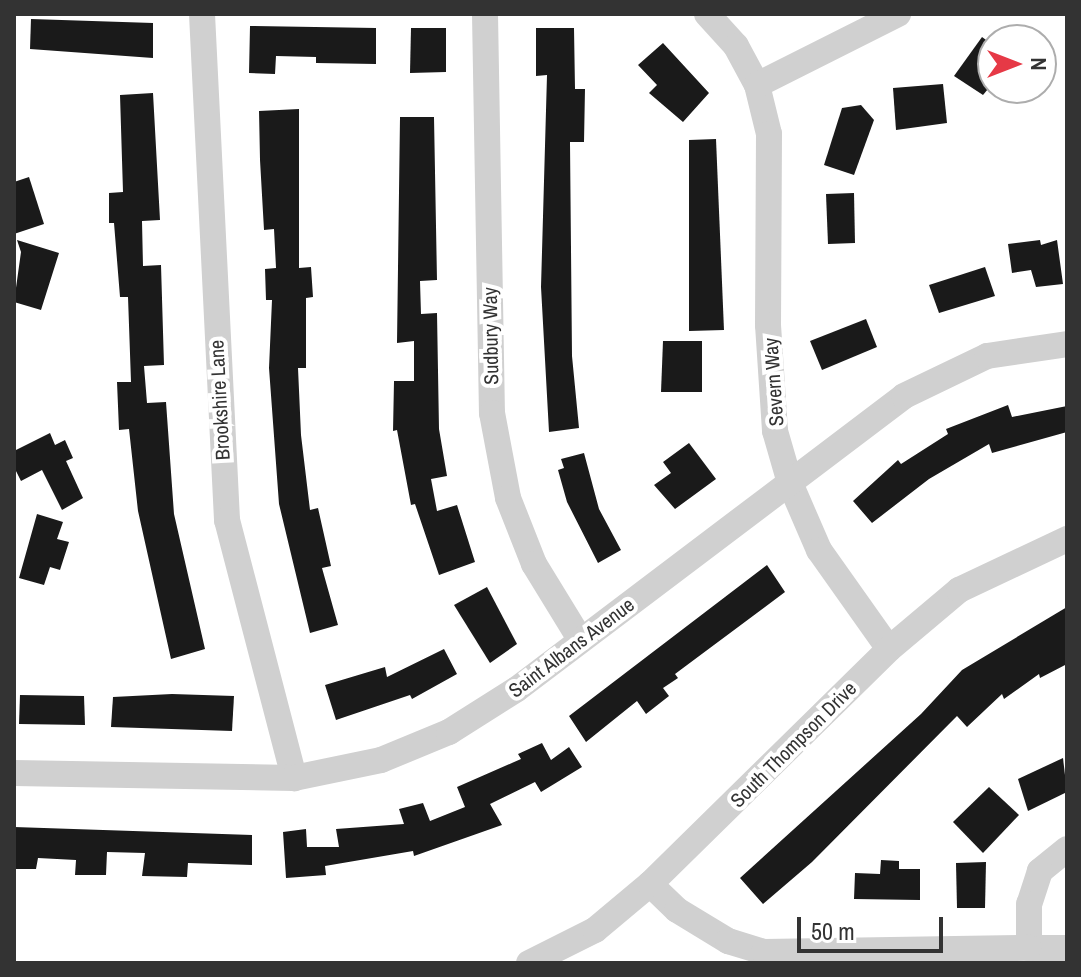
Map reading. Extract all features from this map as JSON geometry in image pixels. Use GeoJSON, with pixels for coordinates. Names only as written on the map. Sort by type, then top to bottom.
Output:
{"type":"FeatureCollection","features":[{"type":"Feature","properties":{"kind":"street","name":"Brookshire Lane"},"geometry":{"type":"LineString","coordinates":[[202,14],[227,520],[294,778]]}},
{"type":"Feature","properties":{"kind":"street","name":"Sudbury Way"},"geometry":{"type":"LineString","coordinates":[[485,14],[492,413],[508,498],[523,537],[560,611],[580,639]]}},
{"type":"Feature","properties":{"kind":"street","name":"Severn Way"},"geometry":{"type":"LineString","coordinates":[[707,14],[736,46],[757,85],[769,134],[768,325],[775,431],[790,483],[819,550],[889,649]]}},
{"type":"Feature","properties":{"kind":"street"},"geometry":{"type":"LineString","coordinates":[[757,85],[898,14]]}},
{"type":"Feature","properties":{"kind":"street","name":"Saint Albans Avenue"},"geometry":{"type":"LineString","coordinates":[[14,773],[294,778],[381,760],[449,732],[517,689],[904,396],[987,356],[1067,344]]}},
{"type":"Feature","properties":{"kind":"street","name":"South Thompson Drive"},"geometry":{"type":"LineString","coordinates":[[529,963],[595,930],[650,884],[889,649],[959,590],[1067,539]]}},
{"type":"Feature","properties":{"kind":"street"},"geometry":{"type":"LineString","coordinates":[[1029,948],[1033,886],[1040,871],[1067,849]]}},
{"type":"Feature","properties":{"kind":"street"},"geometry":{"type":"LineString","coordinates":[[650,884],[677,910],[728,941],[764,952],[1067,948]]}},
{"type":"Feature","properties":{"kind":"building"},"geometry":{"type":"Polygon","coordinates":[[[31,19],[153,23],[153,58],[30,49],[31,19]]]}},
{"type":"Feature","properties":{"kind":"building"},"geometry":{"type":"Polygon","coordinates":[[[250,26],[376,28],[376,64],[316,63],[316,57],[276,56],[275,74],[249,73],[250,26]]]}},
{"type":"Feature","properties":{"kind":"building"},"geometry":{"type":"Polygon","coordinates":[[[411,28],[446,28],[446,72],[410,73],[411,28]]]}},
{"type":"Feature","properties":{"kind":"building"},"geometry":{"type":"Polygon","coordinates":[[[536,28],[574,28],[575,89],[585,89],[584,142],[570,142],[572,356],[579,428],[549,432],[541,287],[547,75],[536,76],[536,28]]]}},
{"type":"Feature","properties":{"kind":"building"},"geometry":{"type":"Polygon","coordinates":[[[663,43],[709,93],[683,122],[649,93],[657,85],[638,65],[663,43]]]}},
{"type":"Feature","properties":{"kind":"building"},"geometry":{"type":"Polygon","coordinates":[[[977,44],[977,91],[954,76],[977,44]]]}},
{"type":"Feature","properties":{"kind":"building"},"geometry":{"type":"Polygon","coordinates":[[[943,84],[947,123],[896,130],[893,88],[943,84]]]}},
{"type":"Feature","properties":{"kind":"building"},"geometry":{"type":"Polygon","coordinates":[[[153,93],[160,220],[142,221],[143,266],[161,265],[164,365],[144,366],[147,403],[166,402],[174,514],[205,649],[171,659],[138,511],[129,429],[119,430],[117,382],[131,382],[128,297],[120,297],[114,223],[109,223],[109,193],[123,192],[120,95],[153,93]]]}},
{"type":"Feature","properties":{"kind":"building"},"geometry":{"type":"Polygon","coordinates":[[[861,105],[874,120],[854,175],[824,165],[842,108],[861,105]]]}},
{"type":"Feature","properties":{"kind":"building"},"geometry":{"type":"Polygon","coordinates":[[[299,109],[299,268],[311,267],[313,297],[306,298],[306,368],[298,368],[301,435],[310,510],[318,508],[331,566],[322,568],[338,625],[310,633],[279,504],[269,368],[272,300],[266,300],[265,269],[276,268],[274,229],[264,230],[260,160],[259,111],[299,109]]]}},
{"type":"Feature","properties":{"kind":"building"},"geometry":{"type":"Polygon","coordinates":[[[400,117],[434,117],[437,280],[420,281],[421,314],[437,313],[439,429],[447,476],[431,479],[437,511],[457,505],[475,562],[439,575],[415,504],[411,505],[397,430],[393,431],[394,381],[414,381],[414,341],[397,343],[400,117]]]}},
{"type":"Feature","properties":{"kind":"building"},"geometry":{"type":"Polygon","coordinates":[[[716,139],[724,330],[689,331],[689,140],[716,139]]]}},
{"type":"Feature","properties":{"kind":"building"},"geometry":{"type":"Polygon","coordinates":[[[29,177],[44,224],[14,234],[14,182],[29,177]]]}},
{"type":"Feature","properties":{"kind":"building"},"geometry":{"type":"Polygon","coordinates":[[[854,193],[855,243],[828,244],[826,194],[854,193]]]}},
{"type":"Feature","properties":{"kind":"building"},"geometry":{"type":"Polygon","coordinates":[[[17,240],[59,253],[41,310],[14,302],[21,252],[17,240]]]}},
{"type":"Feature","properties":{"kind":"building"},"geometry":{"type":"Polygon","coordinates":[[[1040,240],[1041,245],[1057,240],[1063,284],[1036,287],[1031,270],[1012,273],[1008,244],[1040,240]]]}},
{"type":"Feature","properties":{"kind":"building"},"geometry":{"type":"Polygon","coordinates":[[[985,267],[995,296],[939,313],[929,285],[985,267]]]}},
{"type":"Feature","properties":{"kind":"building"},"geometry":{"type":"Polygon","coordinates":[[[866,319],[877,347],[822,370],[810,341],[866,319]]]}},
{"type":"Feature","properties":{"kind":"building"},"geometry":{"type":"Polygon","coordinates":[[[663,341],[702,341],[702,392],[661,392],[663,341]]]}},
{"type":"Feature","properties":{"kind":"building"},"geometry":{"type":"Polygon","coordinates":[[[1008,405],[1012,417],[1067,406],[1067,432],[992,453],[989,444],[929,479],[872,523],[853,501],[898,460],[901,464],[948,434],[946,429],[1008,405]]]}},
{"type":"Feature","properties":{"kind":"building"},"geometry":{"type":"Polygon","coordinates":[[[50,433],[55,445],[65,440],[73,458],[66,461],[83,498],[62,510],[42,470],[21,481],[14,467],[14,451],[50,433]]]}},
{"type":"Feature","properties":{"kind":"building"},"geometry":{"type":"Polygon","coordinates":[[[689,443],[716,479],[675,509],[654,485],[671,473],[663,462],[689,443]]]}},
{"type":"Feature","properties":{"kind":"building"},"geometry":{"type":"Polygon","coordinates":[[[584,453],[599,509],[621,550],[598,563],[567,502],[558,470],[564,468],[561,459],[584,453]]]}},
{"type":"Feature","properties":{"kind":"building"},"geometry":{"type":"Polygon","coordinates":[[[37,514],[63,522],[57,539],[69,542],[60,570],[50,567],[44,585],[19,578],[37,514]]]}},
{"type":"Feature","properties":{"kind":"building"},"geometry":{"type":"Polygon","coordinates":[[[767,565],[785,592],[675,674],[678,678],[663,688],[669,696],[646,714],[637,701],[586,742],[569,716],[767,565]]]}},
{"type":"Feature","properties":{"kind":"building"},"geometry":{"type":"Polygon","coordinates":[[[487,587],[517,644],[490,663],[454,605],[487,587]]]}},
{"type":"Feature","properties":{"kind":"building"},"geometry":{"type":"Polygon","coordinates":[[[1067,607],[1067,664],[1040,678],[1039,674],[1004,699],[1002,694],[967,727],[957,716],[812,862],[763,904],[740,878],[921,714],[962,670],[1067,607]]]}},
{"type":"Feature","properties":{"kind":"building"},"geometry":{"type":"Polygon","coordinates":[[[444,649],[457,674],[412,699],[410,695],[336,720],[325,685],[385,667],[387,677],[444,649]]]}},
{"type":"Feature","properties":{"kind":"building"},"geometry":{"type":"Polygon","coordinates":[[[172,694],[234,696],[232,731],[111,727],[113,697],[172,694]]]}},
{"type":"Feature","properties":{"kind":"building"},"geometry":{"type":"Polygon","coordinates":[[[20,695],[84,696],[85,725],[19,724],[20,695]]]}},
{"type":"Feature","properties":{"kind":"building"},"geometry":{"type":"Polygon","coordinates":[[[542,743],[551,760],[569,747],[582,767],[541,792],[535,782],[490,804],[502,825],[414,856],[413,851],[325,866],[326,875],[286,878],[283,832],[306,829],[307,847],[339,847],[336,829],[404,824],[399,809],[423,803],[430,821],[465,807],[457,787],[521,759],[518,754],[542,743]]]}},
{"type":"Feature","properties":{"kind":"building"},"geometry":{"type":"Polygon","coordinates":[[[1063,758],[1067,792],[1028,811],[1018,779],[1063,758]]]}},
{"type":"Feature","properties":{"kind":"building"},"geometry":{"type":"Polygon","coordinates":[[[989,787],[1019,815],[983,853],[953,822],[989,787]]]}},
{"type":"Feature","properties":{"kind":"building"},"geometry":{"type":"Polygon","coordinates":[[[14,827],[252,835],[252,865],[188,863],[187,877],[142,876],[145,853],[107,852],[106,875],[75,875],[76,860],[38,858],[36,869],[14,869],[14,827]]]}},
{"type":"Feature","properties":{"kind":"building"},"geometry":{"type":"Polygon","coordinates":[[[881,860],[899,861],[899,869],[920,869],[920,900],[854,899],[855,873],[880,874],[881,860]]]}},
{"type":"Feature","properties":{"kind":"building"},"geometry":{"type":"Polygon","coordinates":[[[986,862],[985,908],[957,908],[956,863],[986,862]]]}}]}
